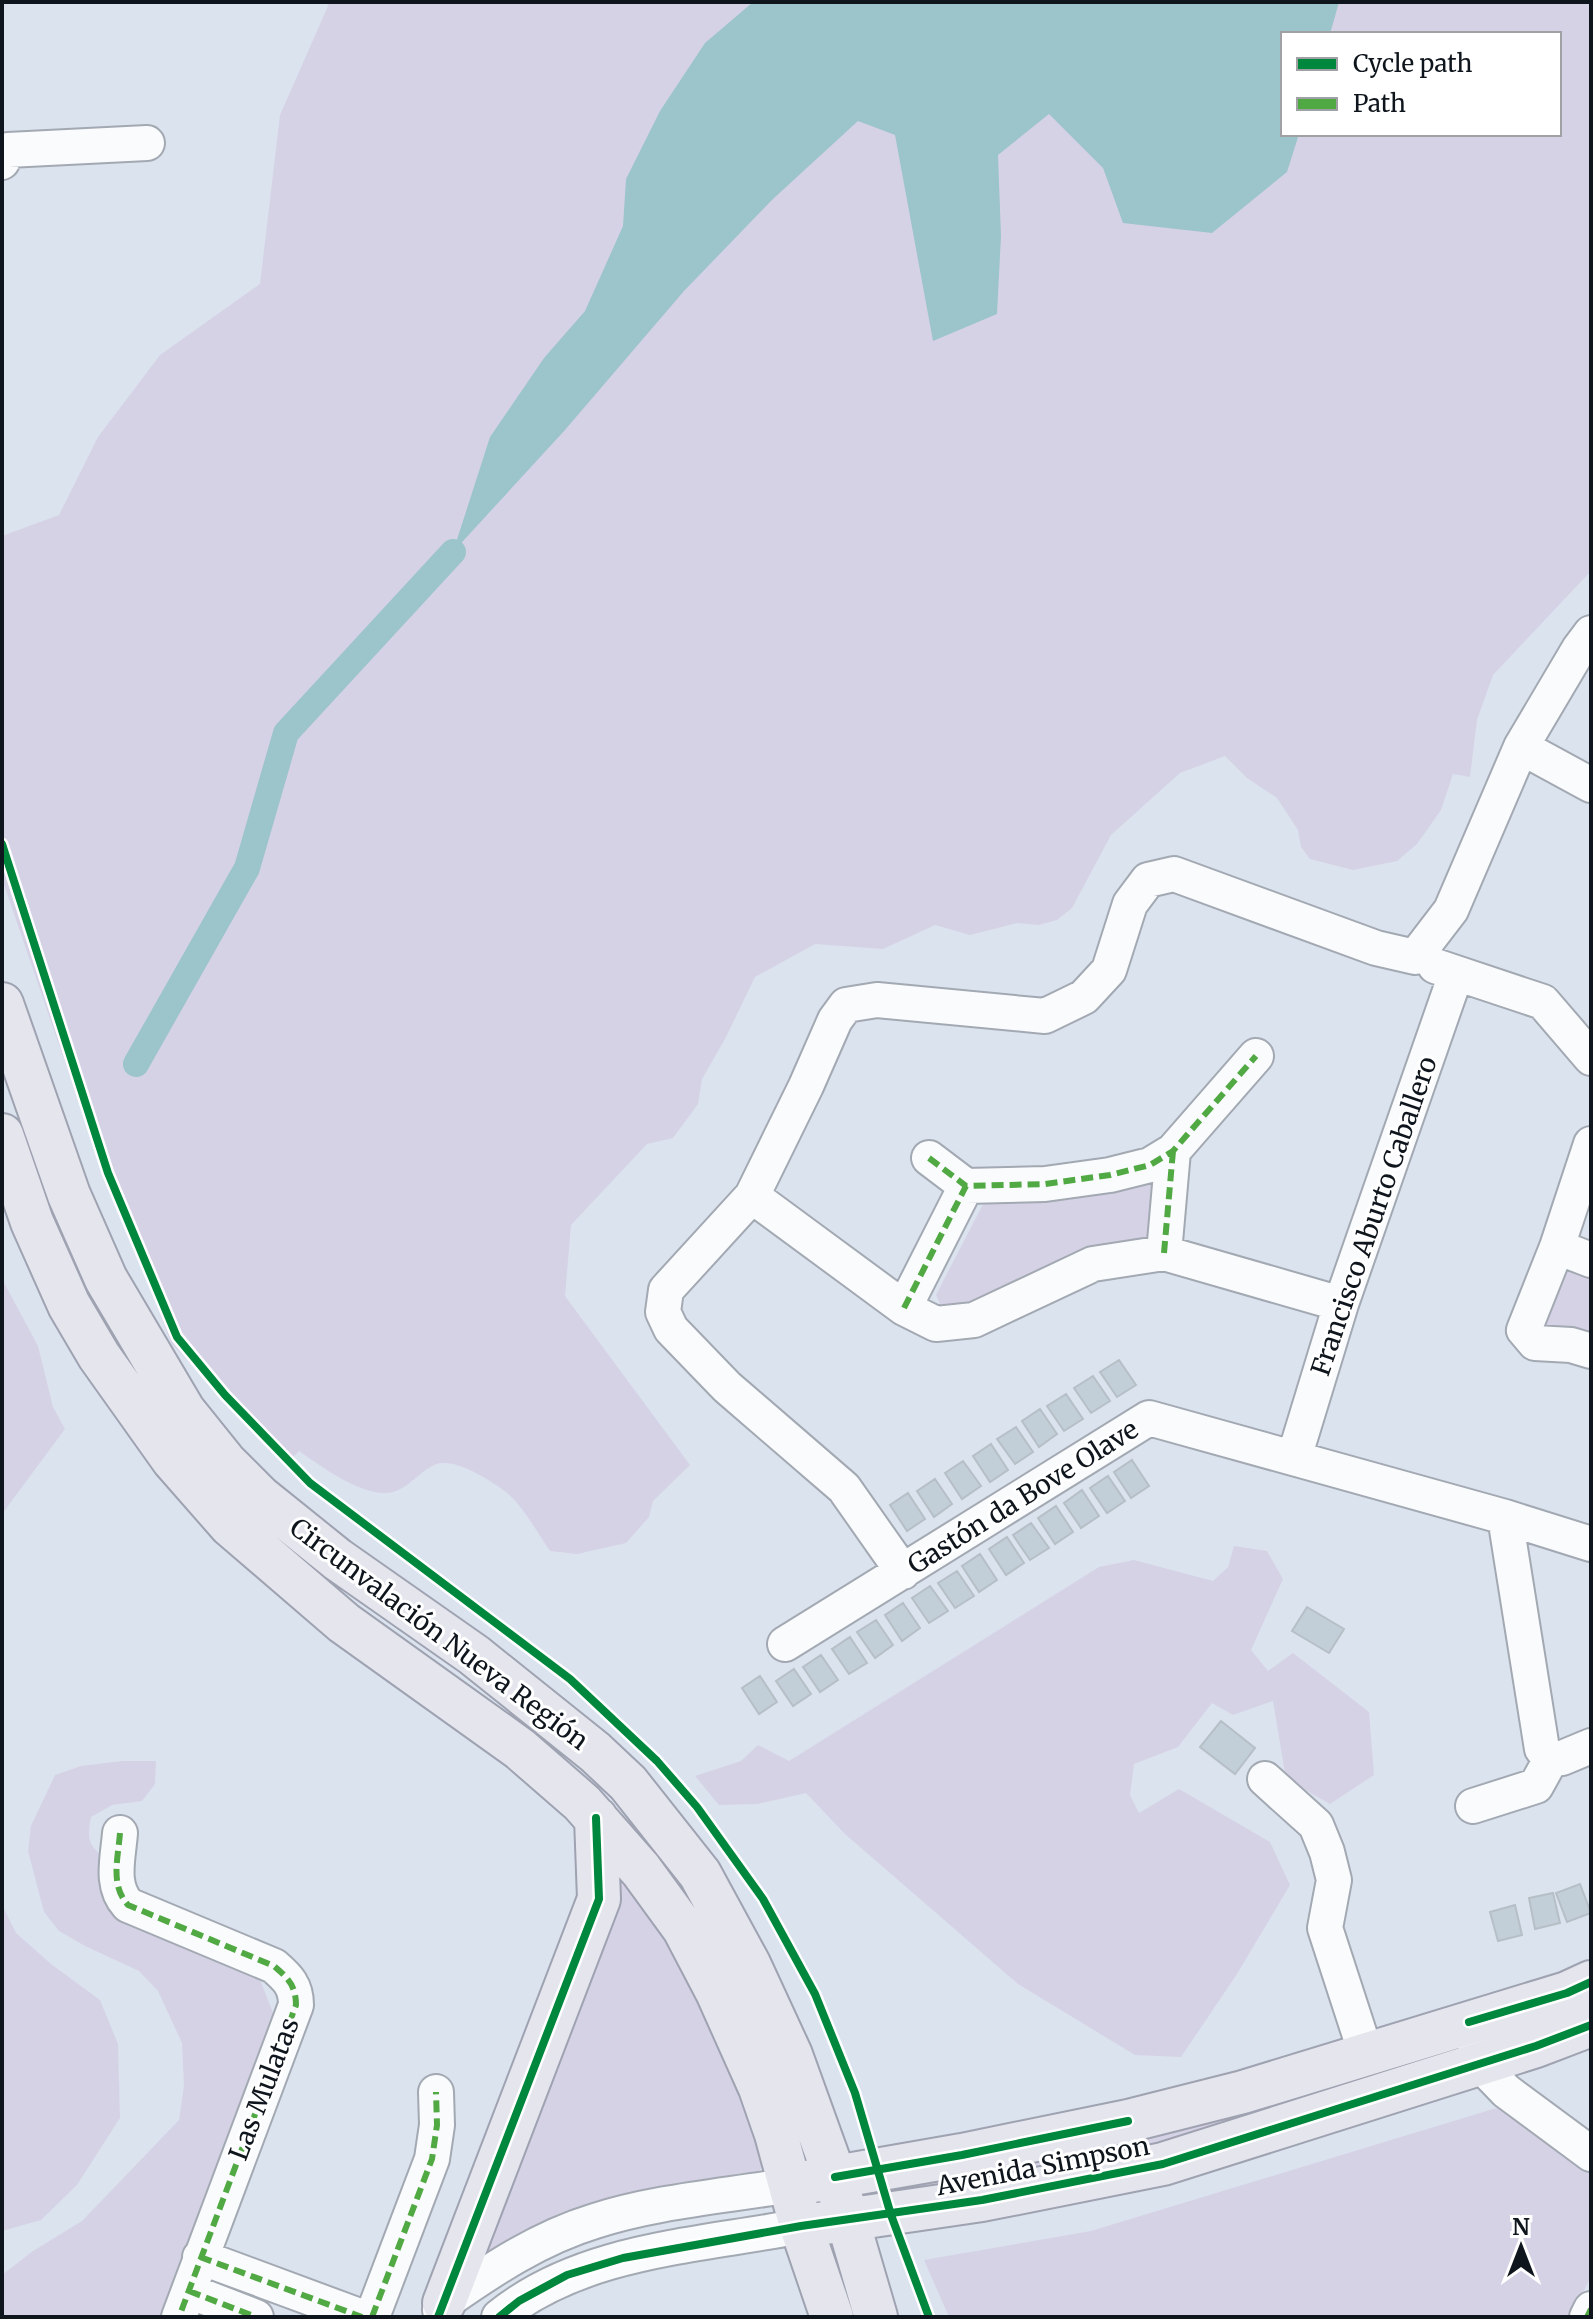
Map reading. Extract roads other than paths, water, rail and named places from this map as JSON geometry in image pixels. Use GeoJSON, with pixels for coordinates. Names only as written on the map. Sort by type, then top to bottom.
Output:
{"type":"FeatureCollection","features":[{"type":"Feature","properties":{"kind":"main road","name":"Circunvalación Nueva Región"},"geometry":{"type":"LineString","coordinates":[[2,1004],[69,1195],[106,1279],[184,1411],[225,1462],[260,1497],[337,1559],[474,1655],[595,1752],[636,1793],[700,1874],[749,1964],[791,2055],[835,2177],[876,2317]]}},
{"type":"Feature","properties":{"kind":"main road","name":"Circunvalación Nueva Región"},"geometry":{"type":"LineString","coordinates":[[2,1135],[32,1222],[69,1305],[99,1356],[173,1460],[230,1525],[344,1623],[520,1749],[596,1818],[641,1870],[691,1941],[760,2088],[832,2317]]}},
{"type":"Feature","properties":{"kind":"main road"},"geometry":{"type":"LineString","coordinates":[[441,2310],[599,1899],[596,1818]]}},
{"type":"Feature","properties":{"kind":"main road","name":"Avenida Simpson"},"geometry":{"type":"LineString","coordinates":[[790,2185],[976,2153],[1128,2121],[1243,2092],[1567,1993],[1591,1982]]}},
{"type":"Feature","properties":{"kind":"main road","name":"Avenida Simpson"},"geometry":{"type":"LineString","coordinates":[[801,2226],[982,2200],[1163,2164],[1536,2046],[1591,2025]]}},
{"type":"Feature","properties":{"kind":"street"},"geometry":{"type":"LineString","coordinates":[[2,162],[8,150],[147,143]]}},
{"type":"Feature","properties":{"kind":"street"},"geometry":{"type":"LineString","coordinates":[[1415,957],[1451,910],[1521,747],[1591,633]]}},
{"type":"Feature","properties":{"kind":"street"},"geometry":{"type":"LineString","coordinates":[[1521,747],[1591,785]]}},
{"type":"Feature","properties":{"kind":"street"},"geometry":{"type":"LineString","coordinates":[[903,1572],[844,1488],[727,1387],[671,1329],[663,1312],[666,1290],[752,1196],[835,1020],[846,1005],[877,1000],[1045,1016],[1084,997],[1109,970],[1130,904],[1148,880],[1174,874],[1376,948],[1415,957],[1456,974],[1543,1002],[1591,1058]]}},
{"type":"Feature","properties":{"kind":"street","name":"Francisco Aburto Caballero"},"geometry":{"type":"LineString","coordinates":[[1294,1458],[1341,1304],[1456,974]]}},
{"type":"Feature","properties":{"kind":"street"},"geometry":{"type":"LineString","coordinates":[[929,1158],[966,1186],[1045,1184],[1110,1175],[1150,1165],[1173,1151],[1256,1056]]}},
{"type":"Feature","properties":{"kind":"street"},"geometry":{"type":"LineString","coordinates":[[1591,1144],[1557,1247],[1524,1330],[1535,1343],[1571,1345],[1591,1351]]}},
{"type":"Feature","properties":{"kind":"street"},"geometry":{"type":"LineString","coordinates":[[1164,1253],[1173,1151]]}},
{"type":"Feature","properties":{"kind":"street"},"geometry":{"type":"LineString","coordinates":[[904,1308],[966,1186]]}},
{"type":"Feature","properties":{"kind":"street"},"geometry":{"type":"LineString","coordinates":[[752,1196],[904,1308],[936,1324],[974,1320],[1093,1264],[1164,1253],[1341,1304]]}},
{"type":"Feature","properties":{"kind":"street"},"geometry":{"type":"LineString","coordinates":[[1557,1247],[1591,1260]]}},
{"type":"Feature","properties":{"kind":"street","name":"Gastón da Bove Olave"},"geometry":{"type":"LineString","coordinates":[[785,1644],[1149,1418],[1591,1544]]}},
{"type":"Feature","properties":{"kind":"street"},"geometry":{"type":"LineString","coordinates":[[230,1525],[260,1497]]}},
{"type":"Feature","properties":{"kind":"street"},"geometry":{"type":"LineString","coordinates":[[1505,1517],[1542,1749],[1551,1759]]}},
{"type":"Feature","properties":{"kind":"street"},"geometry":{"type":"LineString","coordinates":[[1551,1759],[1562,1758],[1591,1746]]}},
{"type":"Feature","properties":{"kind":"street"},"geometry":{"type":"LineString","coordinates":[[1473,1806],[1536,1786],[1551,1759]]}},
{"type":"Feature","properties":{"kind":"street"},"geometry":{"type":"LineString","coordinates":[[1265,1779],[1316,1825],[1327,1852],[1334,1880],[1325,1928],[1366,2054]]}},
{"type":"Feature","properties":{"kind":"street","name":"Las Mulatas"},"geometry":{"type":"LineString","coordinates":[[120,1833],[116,1885],[128,1905],[274,1966],[286,1976],[296,1991],[296,2005],[184,2304],[256,2317]]}},
{"type":"Feature","properties":{"kind":"street"},"geometry":{"type":"LineString","coordinates":[[1469,2022],[1480,2064],[1506,2091],[1591,2154]]}},
{"type":"Feature","properties":{"kind":"street"},"geometry":{"type":"LineString","coordinates":[[372,2317],[432,2159],[437,2125],[436,2092]]}},
{"type":"Feature","properties":{"kind":"street","name":"Avenida Simpson"},"geometry":{"type":"LineString","coordinates":[[441,2310],[510,2258],[594,2221],[629,2211],[790,2185]]}},
{"type":"Feature","properties":{"kind":"street","name":"Avenida Simpson"},"geometry":{"type":"LineString","coordinates":[[499,2317],[519,2301],[567,2275],[623,2258],[801,2226]]}},
{"type":"Feature","properties":{"kind":"street"},"geometry":{"type":"LineString","coordinates":[[200,2257],[362,2317]]}},
{"type":"Feature","properties":{"kind":"street"},"geometry":{"type":"LineString","coordinates":[[1587,2317],[1591,2309]]}},
{"type":"Feature","properties":{"kind":"water"},"geometry":{"type":"Polygon","coordinates":[[[753,2],[1339,2],[1331,32],[1281,32],[1281,136],[1298,136],[1287,172],[1212,233],[1123,223],[1103,168],[1049,114],[998,155],[1001,236],[997,314],[933,341],[895,135],[858,121],[773,199],[684,291],[565,430],[453,552],[490,437],[544,358],[585,311],[623,226],[626,179],[660,111],[705,43],[753,2]]]}},
{"type":"Feature","properties":{"kind":"waterway"},"geometry":{"type":"LineString","coordinates":[[136,1064],[247,868],[286,733],[453,552]]}}]}
